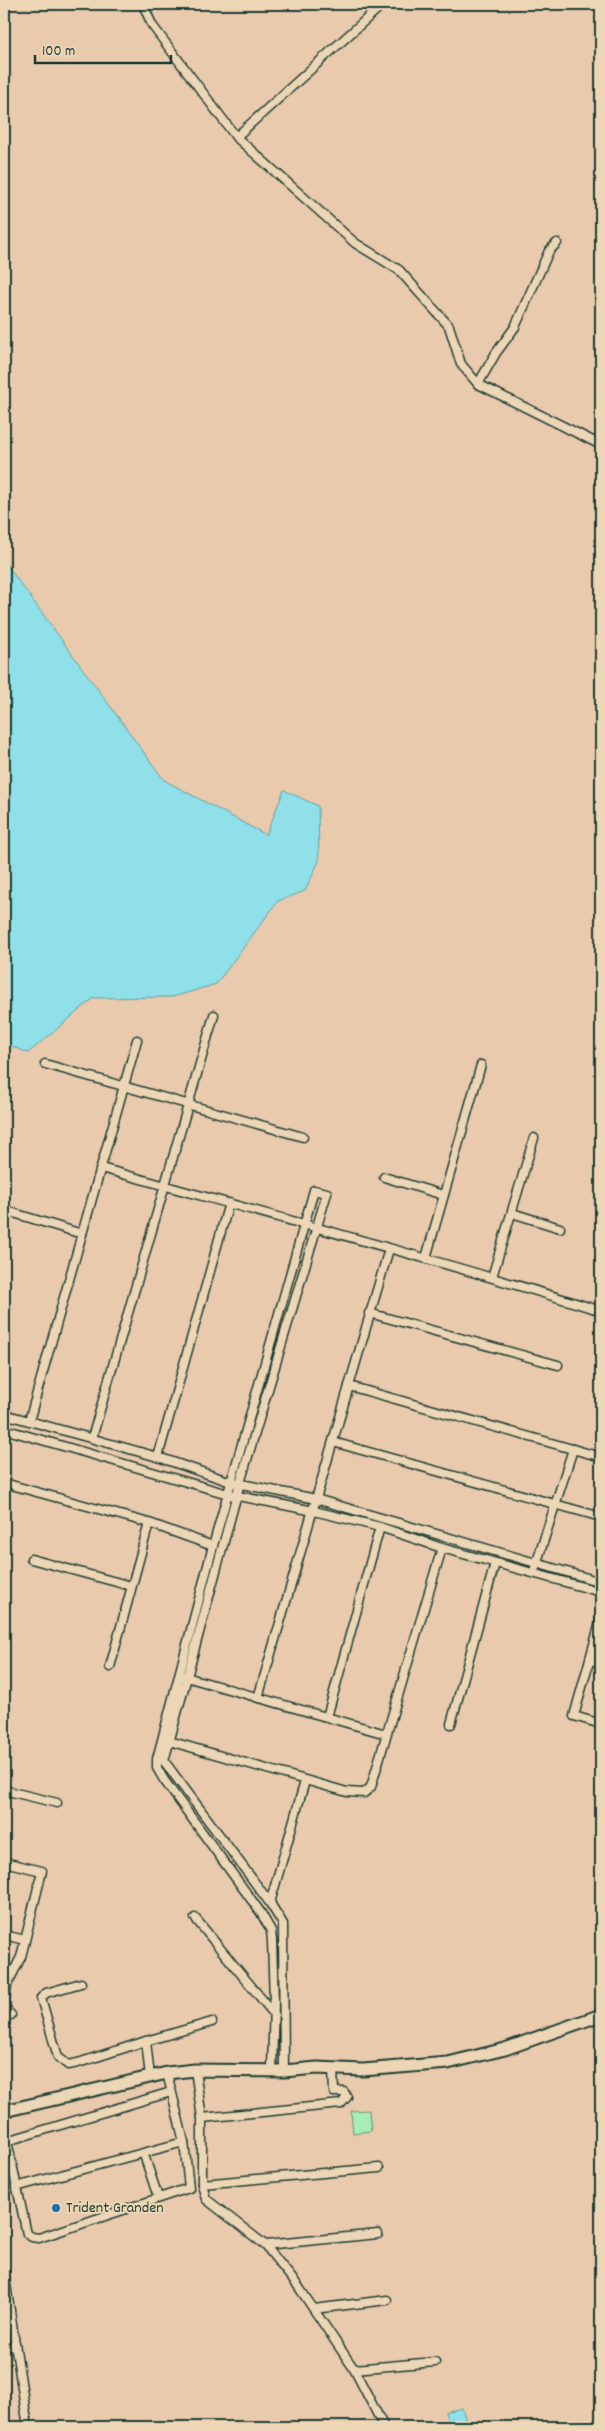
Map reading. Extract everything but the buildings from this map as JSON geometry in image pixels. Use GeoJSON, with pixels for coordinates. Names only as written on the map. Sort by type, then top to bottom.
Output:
{"type":"FeatureCollection","features":[{"type":"Feature","properties":{"kind":"main road"},"geometry":{"type":"LineString","coordinates":[[4,2111],[168,2073],[195,2070],[363,2070],[448,2063],[506,2049],[601,2015]]}},
{"type":"Feature","properties":{"kind":"street"},"geometry":{"type":"LineString","coordinates":[[143,4],[152,25],[236,137],[355,243],[400,270],[449,326],[462,364],[478,384],[601,444]]}},
{"type":"Feature","properties":{"kind":"street"},"geometry":{"type":"LineString","coordinates":[[236,137],[379,5]]}},
{"type":"Feature","properties":{"kind":"street"},"geometry":{"type":"LineString","coordinates":[[478,384],[496,353],[515,327],[549,251],[557,243]]}},
{"type":"Feature","properties":{"kind":"street"},"geometry":{"type":"LineString","coordinates":[[92,1438],[214,1015]]}},
{"type":"Feature","properties":{"kind":"street"},"geometry":{"type":"LineString","coordinates":[[29,1421],[137,1040]]}},
{"type":"Feature","properties":{"kind":"street"},"geometry":{"type":"LineString","coordinates":[[45,1064],[304,1137]]}},
{"type":"Feature","properties":{"kind":"street"},"geometry":{"type":"LineString","coordinates":[[426,1258],[481,1065]]}},
{"type":"Feature","properties":{"kind":"street"},"geometry":{"type":"LineString","coordinates":[[492,1277],[534,1138]]}},
{"type":"Feature","properties":{"kind":"street"},"geometry":{"type":"LineString","coordinates":[[101,1168],[317,1226],[595,1309]]}},
{"type":"Feature","properties":{"kind":"street"},"geometry":{"type":"LineString","coordinates":[[384,1177],[443,1195]]}},
{"type":"Feature","properties":{"kind":"street"},"geometry":{"type":"LineString","coordinates":[[236,1483],[314,1190],[327,1193],[236,1483],[213,1546],[157,1759],[157,1768],[261,1913],[271,1930],[274,2014],[272,2070]]}},
{"type":"Feature","properties":{"kind":"street"},"geometry":{"type":"LineString","coordinates":[[158,1457],[229,1203]]}},
{"type":"Feature","properties":{"kind":"street"},"geometry":{"type":"LineString","coordinates":[[4,1210],[82,1234]]}},
{"type":"Feature","properties":{"kind":"street"},"geometry":{"type":"LineString","coordinates":[[512,1213],[560,1228]]}},
{"type":"Feature","properties":{"kind":"street"},"geometry":{"type":"LineString","coordinates":[[258,1698],[389,1249]]}},
{"type":"Feature","properties":{"kind":"street"},"geometry":{"type":"LineString","coordinates":[[369,1313],[558,1365]]}},
{"type":"Feature","properties":{"kind":"street"},"geometry":{"type":"LineString","coordinates":[[349,1386],[601,1457]]}},
{"type":"Feature","properties":{"kind":"street"},"geometry":{"type":"LineString","coordinates":[[4,1414],[158,1457],[236,1483],[316,1499],[601,1582]]}},
{"type":"Feature","properties":{"kind":"street"},"geometry":{"type":"LineString","coordinates":[[4,1429],[232,1495],[314,1511],[380,1527],[442,1548],[601,1592]]}},
{"type":"Feature","properties":{"kind":"street"},"geometry":{"type":"LineString","coordinates":[[333,1442],[601,1517]]}},
{"type":"Feature","properties":{"kind":"street"},"geometry":{"type":"LineString","coordinates":[[533,1574],[573,1449]]}},
{"type":"Feature","properties":{"kind":"street"},"geometry":{"type":"LineString","coordinates":[[4,1483],[149,1523],[213,1546]]}},
{"type":"Feature","properties":{"kind":"street"},"geometry":{"type":"LineString","coordinates":[[232,1495],[164,1761],[283,1924],[284,2071]]}},
{"type":"Feature","properties":{"kind":"street"},"geometry":{"type":"LineString","coordinates":[[110,1667],[149,1523]]}},
{"type":"Feature","properties":{"kind":"street"},"geometry":{"type":"LineString","coordinates":[[327,1717],[380,1527]]}},
{"type":"Feature","properties":{"kind":"street"},"geometry":{"type":"LineString","coordinates":[[169,1741],[346,1792],[364,1793],[371,1787],[442,1548]]}},
{"type":"Feature","properties":{"kind":"street"},"geometry":{"type":"LineString","coordinates":[[31,1559],[131,1586]]}},
{"type":"Feature","properties":{"kind":"street"},"geometry":{"type":"LineString","coordinates":[[451,1724],[494,1563]]}},
{"type":"Feature","properties":{"kind":"street"},"geometry":{"type":"LineString","coordinates":[[601,1619],[574,1716],[601,1724]]}},
{"type":"Feature","properties":{"kind":"street"},"geometry":{"type":"LineString","coordinates":[[591,1660],[601,1663]]}},
{"type":"Feature","properties":{"kind":"street"},"geometry":{"type":"LineString","coordinates":[[186,1677],[386,1734]]}},
{"type":"Feature","properties":{"kind":"street"},"geometry":{"type":"LineString","coordinates":[[270,1904],[305,1781]]}},
{"type":"Feature","properties":{"kind":"street"},"geometry":{"type":"LineString","coordinates":[[4,1790],[57,1803]]}},
{"type":"Feature","properties":{"kind":"street"},"geometry":{"type":"LineString","coordinates":[[4,1862],[42,1872],[21,1958],[7,1985],[4,2006],[11,2016]]}},
{"type":"Feature","properties":{"kind":"street"},"geometry":{"type":"LineString","coordinates":[[195,1918],[274,2014]]}},
{"type":"Feature","properties":{"kind":"street"},"geometry":{"type":"LineString","coordinates":[[4,1935],[26,1940]]}},
{"type":"Feature","properties":{"kind":"street"},"geometry":{"type":"LineString","coordinates":[[81,1983],[46,1993],[41,1998],[58,2057],[68,2065],[78,2064],[146,2041],[212,2022]]}},
{"type":"Feature","properties":{"kind":"street"},"geometry":{"type":"LineString","coordinates":[[146,2041],[150,2078]]}},
{"type":"Feature","properties":{"kind":"street"},"geometry":{"type":"LineString","coordinates":[[202,2118],[341,2104],[347,2097],[343,2092],[334,2092],[333,2069]]}},
{"type":"Feature","properties":{"kind":"street"},"geometry":{"type":"LineString","coordinates":[[195,2070],[202,2118],[202,2184],[205,2195],[209,2202],[265,2245],[314,2309],[354,2370],[384,2427]]}},
{"type":"Feature","properties":{"kind":"street"},"geometry":{"type":"LineString","coordinates":[[4,2127],[27,2234],[32,2238],[39,2238],[158,2197],[190,2188],[184,2142],[168,2073]]}},
{"type":"Feature","properties":{"kind":"street"},"geometry":{"type":"LineString","coordinates":[[7,2141],[171,2092]]}},
{"type":"Feature","properties":{"kind":"street"},"geometry":{"type":"LineString","coordinates":[[16,2187],[144,2155],[184,2142]]}},
{"type":"Feature","properties":{"kind":"street"},"geometry":{"type":"LineString","coordinates":[[144,2155],[158,2197]]}},
{"type":"Feature","properties":{"kind":"street"},"geometry":{"type":"LineString","coordinates":[[202,2184],[379,2168]]}},
{"type":"Feature","properties":{"kind":"street"},"geometry":{"type":"LineString","coordinates":[[265,2245],[378,2234]]}},
{"type":"Feature","properties":{"kind":"street"},"geometry":{"type":"LineString","coordinates":[[4,2274],[28,2427]]}},
{"type":"Feature","properties":{"kind":"street"},"geometry":{"type":"LineString","coordinates":[[314,2309],[387,2300]]}},
{"type":"Feature","properties":{"kind":"street"},"geometry":{"type":"LineString","coordinates":[[4,2347],[15,2345]]}},
{"type":"Feature","properties":{"kind":"street"},"geometry":{"type":"LineString","coordinates":[[354,2370],[435,2362]]}},
{"type":"Feature","properties":{"kind":"green space"},"geometry":{"type":"Polygon","coordinates":[[[369,2110],[371,2131],[353,2133],[351,2111],[369,2110]]]}},
{"type":"Feature","properties":{"kind":"water"},"geometry":{"type":"Polygon","coordinates":[[[4,561],[164,780],[266,835],[284,790],[318,806],[319,861],[305,891],[278,901],[216,984],[173,997],[94,998],[28,1053],[4,1043],[4,561]]]}},
{"type":"Feature","properties":{"kind":"water"},"geometry":{"type":"Polygon","coordinates":[[[462,2408],[468,2427],[449,2427],[445,2412],[462,2408]]]}},
{"type":"Feature","properties":{"kind":"place","name":"Trident Granden"},"geometry":{"type":"Point","coordinates":[56,2208]}}]}
